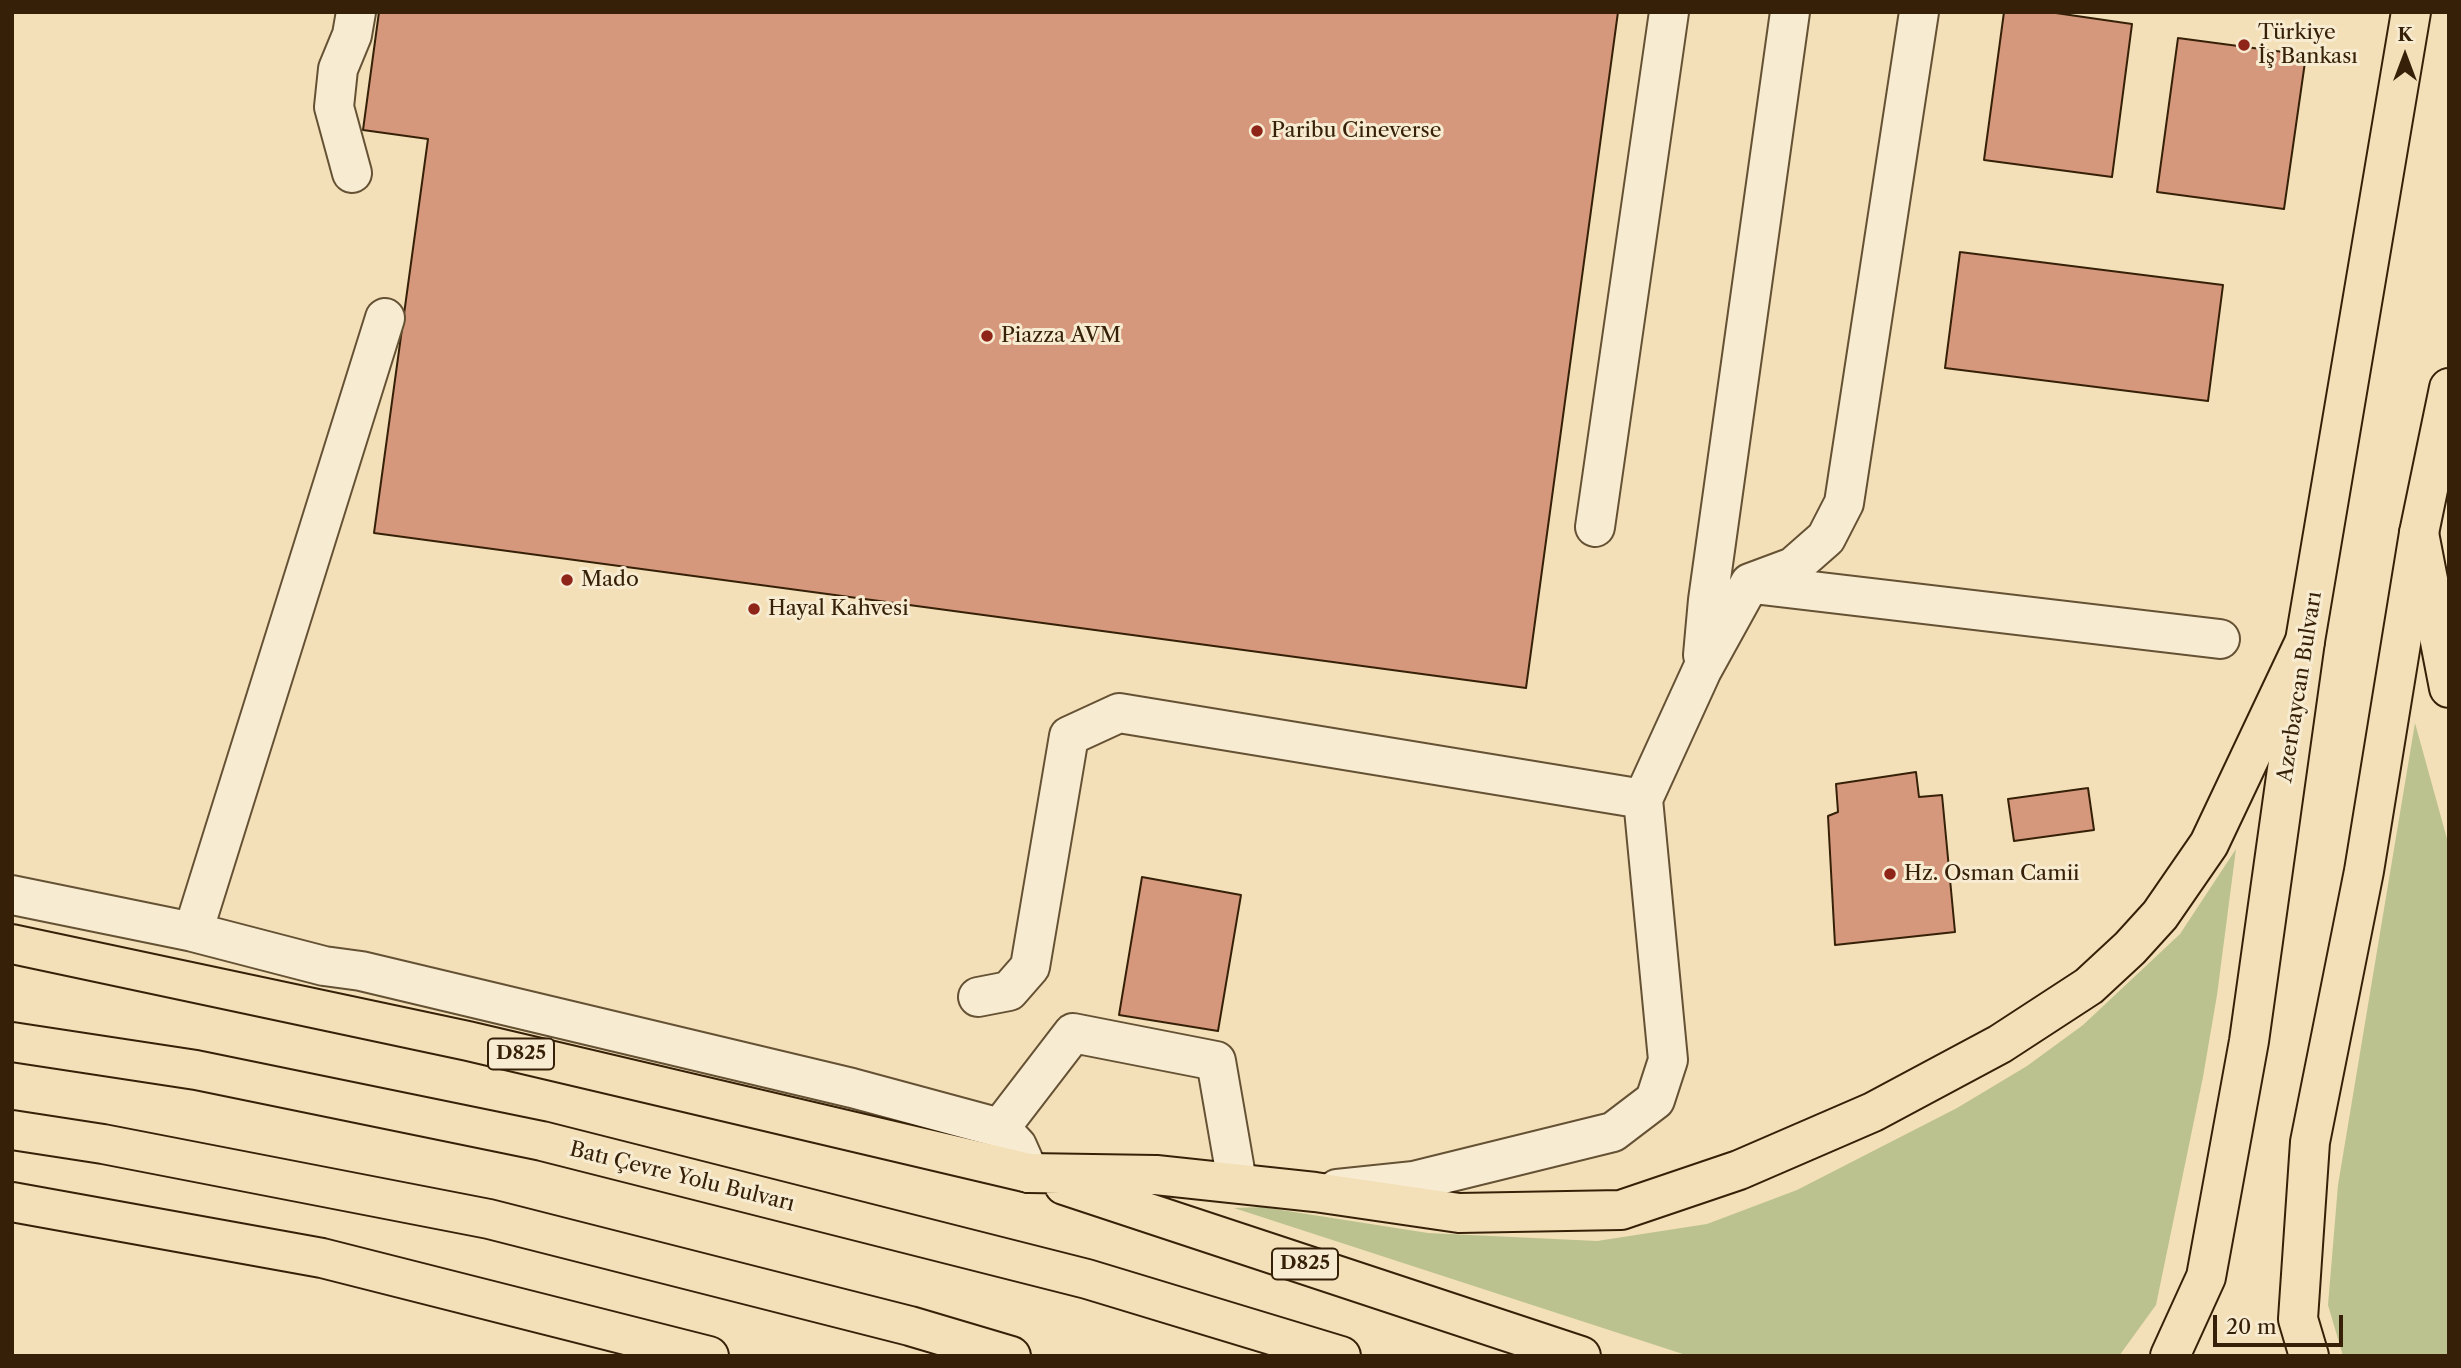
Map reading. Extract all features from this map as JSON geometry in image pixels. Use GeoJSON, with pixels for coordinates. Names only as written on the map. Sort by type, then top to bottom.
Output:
{"type":"FeatureCollection","features":[{"type":"Feature","properties":{"kind":"main road","name":"Azerbaycan Bulvarı"},"geometry":{"type":"LineString","coordinates":[[2170,1356],[2206,1277],[2249,1041],[2305,641],[2411,12]]}},
{"type":"Feature","properties":{"kind":"main road"},"geometry":{"type":"LineString","coordinates":[[2309,1356],[2298,1319],[2310,1142],[2364,871],[2419,533],[2449,388]]}},
{"type":"Feature","properties":{"kind":"main road"},"geometry":{"type":"LineString","coordinates":[[2419,533],[2449,688]]}},
{"type":"Feature","properties":{"kind":"main road"},"geometry":{"type":"LineString","coordinates":[[1029,1173],[1156,1175],[1237,1182],[1459,1213],[1621,1210],[1739,1170],[1849,1123],[2000,1044],[2089,986],[2160,915],[2209,844],[2305,641]]}},
{"type":"Feature","properties":{"kind":"main road","name":"D825"},"geometry":{"type":"LineString","coordinates":[[12,944],[468,1041],[1029,1173],[1581,1356]]}},
{"type":"Feature","properties":{"kind":"main road","name":"Batı Çevre Yolu Bulvarı"},"geometry":{"type":"LineString","coordinates":[[12,1042],[196,1069],[542,1142],[1087,1279],[1340,1356]]}},
{"type":"Feature","properties":{"kind":"main road"},"geometry":{"type":"LineString","coordinates":[[12,1130],[103,1144],[489,1219],[897,1322],[1011,1356]]}},
{"type":"Feature","properties":{"kind":"main road"},"geometry":{"type":"LineString","coordinates":[[12,1202],[322,1258],[709,1356]]}},
{"type":"Feature","properties":{"kind":"street"},"geometry":{"type":"LineString","coordinates":[[352,173],[334,107],[338,69],[352,35],[356,12]]}},
{"type":"Feature","properties":{"kind":"street"},"geometry":{"type":"LineString","coordinates":[[1595,527],[1669,12]]}},
{"type":"Feature","properties":{"kind":"street"},"geometry":{"type":"LineString","coordinates":[[1702,670],[1708,600],[1790,12]]}},
{"type":"Feature","properties":{"kind":"street"},"geometry":{"type":"LineString","coordinates":[[1315,1192],[1413,1181],[1547,1150],[1613,1132],[1655,1100],[1668,1060],[1643,799],[1702,670],[1750,583],[1793,567],[1826,538],[1844,503],[1919,12]]}},
{"type":"Feature","properties":{"kind":"street"},"geometry":{"type":"LineString","coordinates":[[193,932],[385,318]]}},
{"type":"Feature","properties":{"kind":"street"},"geometry":{"type":"LineString","coordinates":[[1750,583],[2220,639]]}},
{"type":"Feature","properties":{"kind":"street"},"geometry":{"type":"LineString","coordinates":[[978,997],[1009,991],[1030,967],[1069,736],[1119,713],[1643,799]]}},
{"type":"Feature","properties":{"kind":"street"},"geometry":{"type":"LineString","coordinates":[[12,895],[193,932],[324,966],[361,971],[852,1088],[1000,1128],[1017,1146],[1029,1173]]}},
{"type":"Feature","properties":{"kind":"street"},"geometry":{"type":"LineString","coordinates":[[1000,1128],[1073,1033],[1216,1061],[1237,1182]]}},
{"type":"Feature","properties":{"kind":"green space"},"geometry":{"type":"Polygon","coordinates":[[[2415,723],[2449,846],[2449,1356],[2343,1356],[2328,1305],[2338,1185],[2415,723]]]}},
{"type":"Feature","properties":{"kind":"green space"},"geometry":{"type":"Polygon","coordinates":[[[2236,849],[2217,995],[2203,1077],[2156,1305],[2119,1356],[1689,1356],[1234,1208],[1262,1207],[1428,1233],[1597,1241],[1707,1224],[1797,1190],[1957,1108],[2027,1066],[2083,1025],[2180,934],[2236,849]]]}},
{"type":"Feature","properties":{"kind":"building","name":"Piazza AVM"},"geometry":{"type":"Polygon","coordinates":[[[379,12],[1618,12],[1526,688],[374,533],[428,139],[363,130],[379,12]]]}},
{"type":"Feature","properties":{"kind":"building"},"geometry":{"type":"Polygon","coordinates":[[[2004,12],[2049,12],[2132,24],[2112,177],[1984,160],[2004,12]]]}},
{"type":"Feature","properties":{"kind":"building"},"geometry":{"type":"Polygon","coordinates":[[[2178,38],[2306,55],[2284,209],[2157,192],[2178,38]]]}},
{"type":"Feature","properties":{"kind":"building"},"geometry":{"type":"Polygon","coordinates":[[[1960,252],[2223,285],[2208,401],[1945,368],[1960,252]]]}},
{"type":"Feature","properties":{"kind":"building","name":"Hz. Osman Camii"},"geometry":{"type":"Polygon","coordinates":[[[1916,772],[1919,797],[1942,795],[1955,932],[1835,945],[1828,816],[1838,812],[1836,784],[1916,772]]]}},
{"type":"Feature","properties":{"kind":"building"},"geometry":{"type":"Polygon","coordinates":[[[2088,788],[2094,830],[2014,841],[2008,799],[2088,788]]]}},
{"type":"Feature","properties":{"kind":"building"},"geometry":{"type":"Polygon","coordinates":[[[1142,877],[1241,895],[1218,1031],[1119,1015],[1142,877]]]}},
{"type":"Feature","properties":{"kind":"place","name":"Türkiye İş Bankası"},"geometry":{"type":"Point","coordinates":[2244,45]}},
{"type":"Feature","properties":{"kind":"place","name":"Paribu Cineverse"},"geometry":{"type":"Point","coordinates":[1257,131]}},
{"type":"Feature","properties":{"kind":"place","name":"Piazza AVM"},"geometry":{"type":"Point","coordinates":[987,336]}},
{"type":"Feature","properties":{"kind":"place","name":"Mado"},"geometry":{"type":"Point","coordinates":[567,580]}},
{"type":"Feature","properties":{"kind":"place","name":"Hayal Kahvesi"},"geometry":{"type":"Point","coordinates":[754,609]}},
{"type":"Feature","properties":{"kind":"place","name":"Hz. Osman Camii"},"geometry":{"type":"Point","coordinates":[1890,874]}}]}
